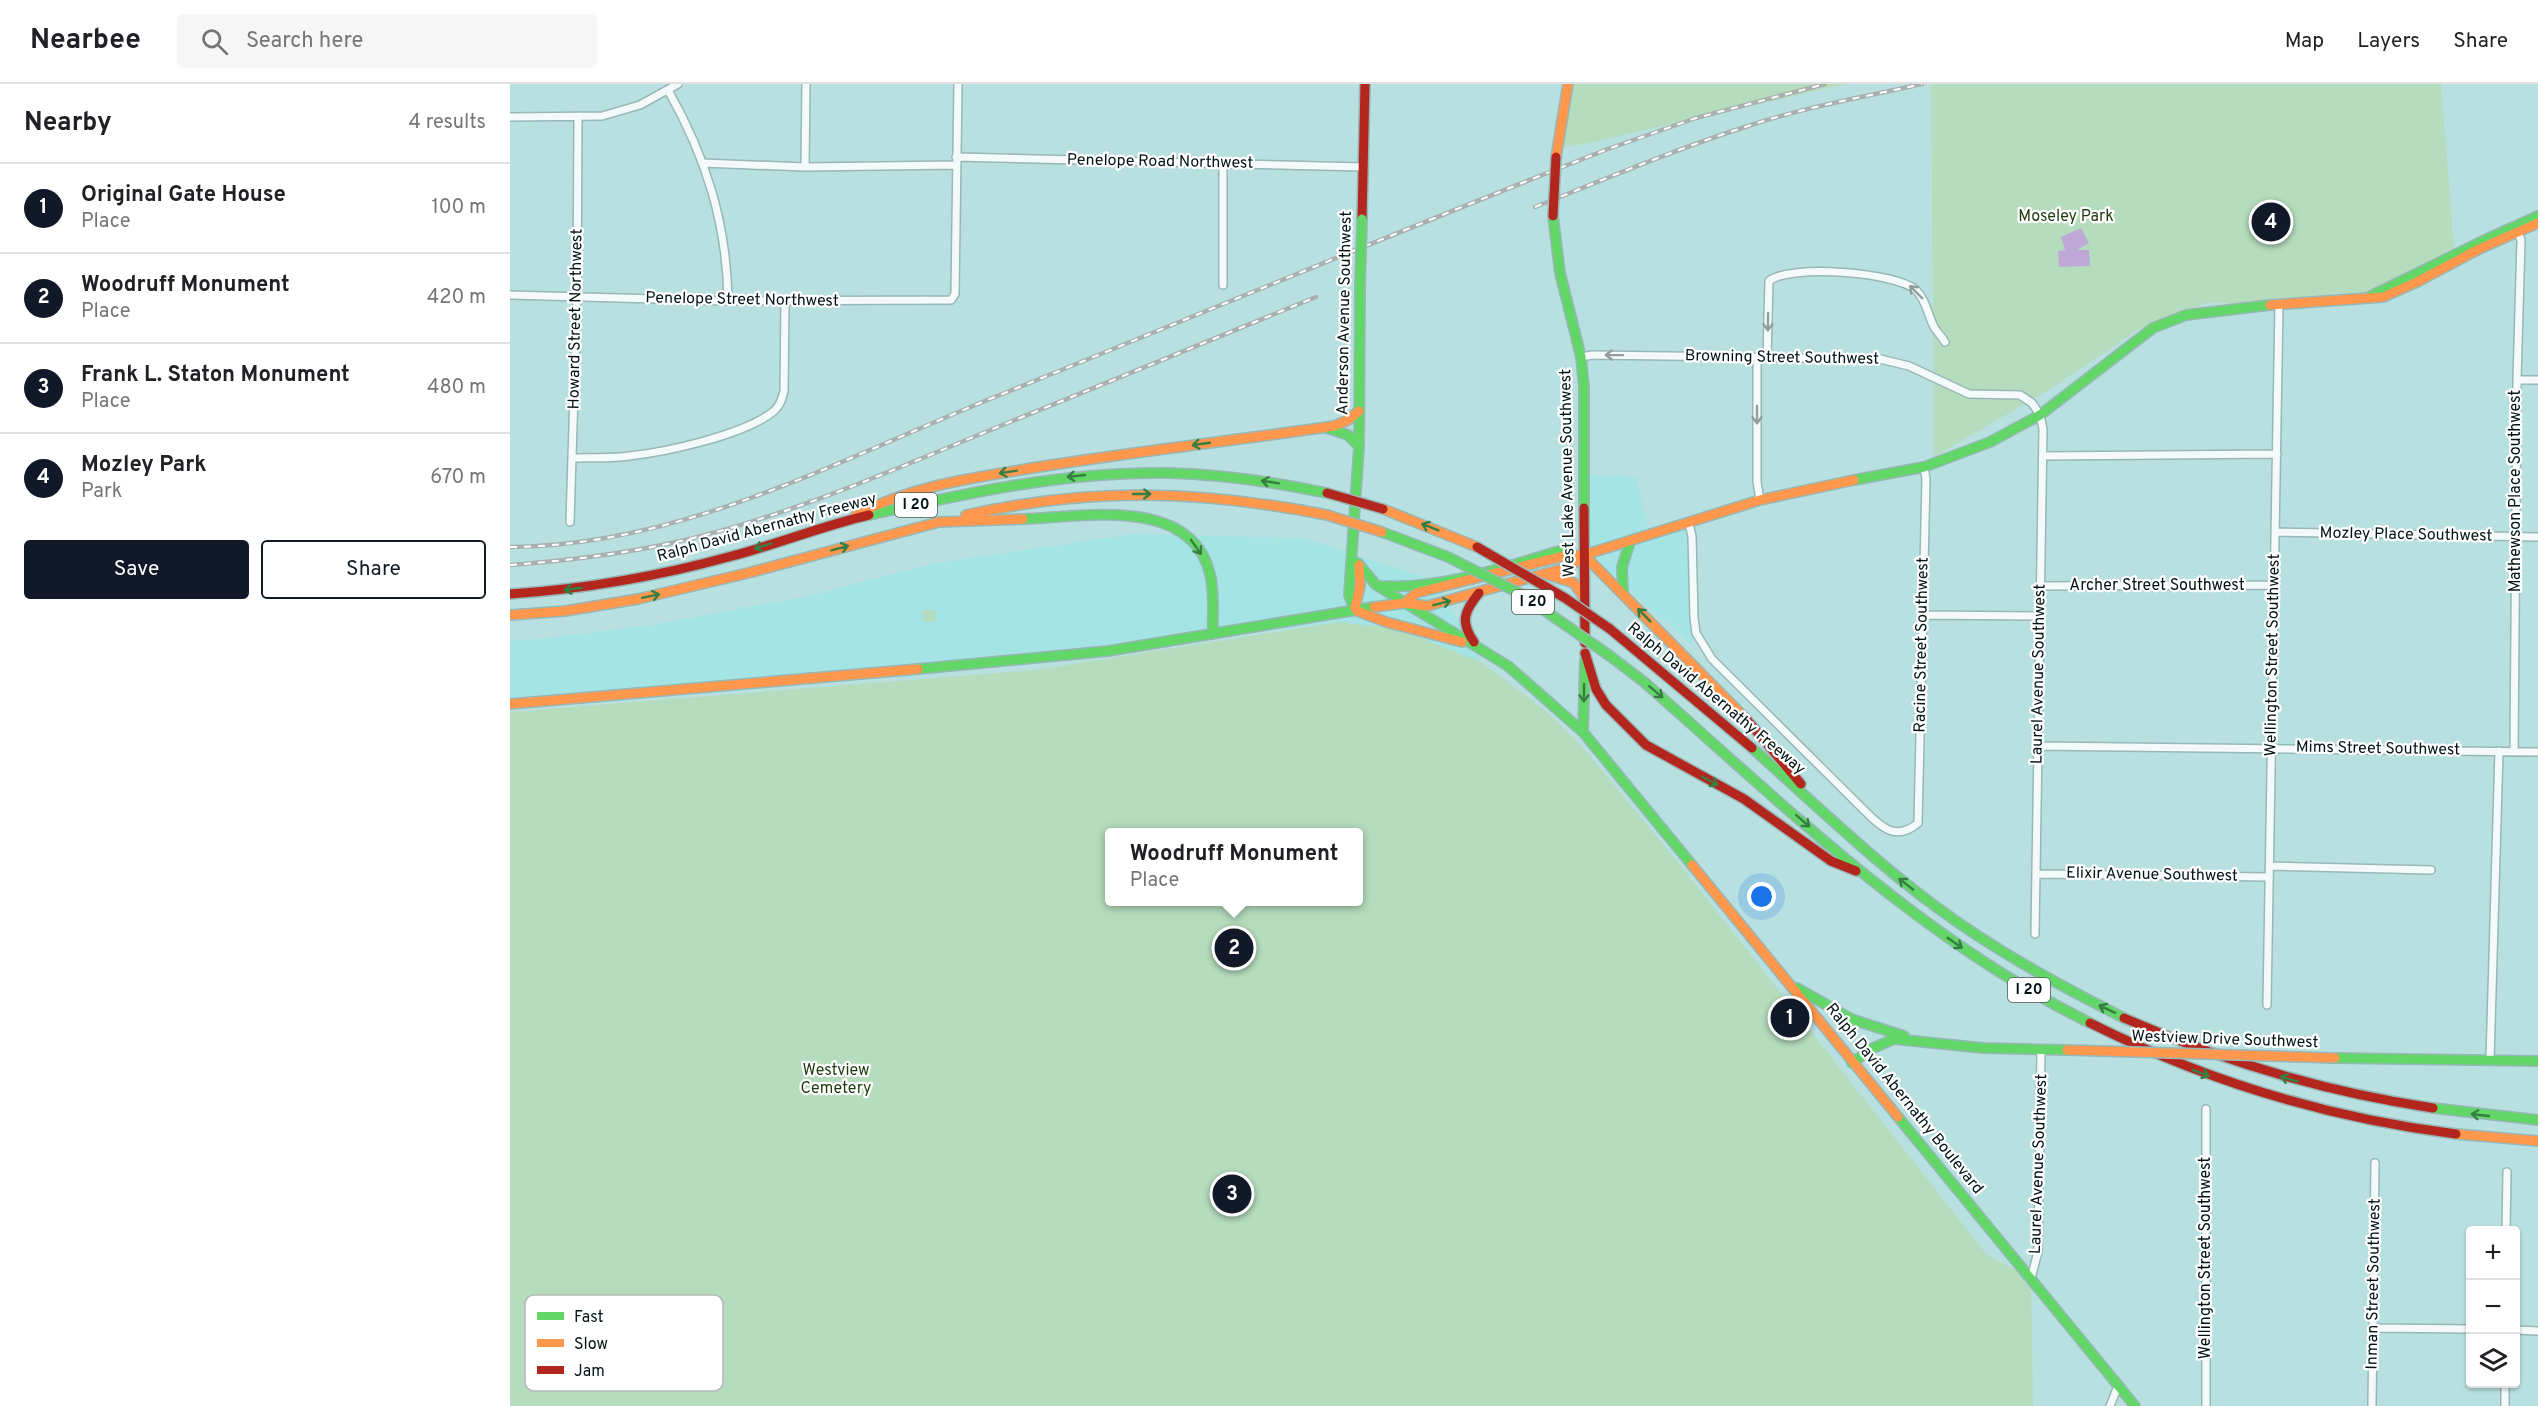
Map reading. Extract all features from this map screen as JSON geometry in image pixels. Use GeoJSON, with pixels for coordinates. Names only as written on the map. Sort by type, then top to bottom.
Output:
{"type":"FeatureCollection","features":[{"type":"Feature","properties":{"kind":"main road","name":"Anderson Avenue Southwest"},"geometry":{"type":"LineString","coordinates":[[1355,610],[1350,595],[1359,446],[1365,84]]}},
{"type":"Feature","properties":{"kind":"main road","name":"West Lake Avenue Southwest"},"geometry":{"type":"LineString","coordinates":[[1568,84],[1556,157],[1553,216],[1560,273],[1581,357],[1584,387],[1583,732]]}},
{"type":"Feature","properties":{"kind":"main road"},"geometry":{"type":"LineString","coordinates":[[2371,296],[2379,289],[2406,279],[2508,227],[2538,216]]}},
{"type":"Feature","properties":{"kind":"main road"},"geometry":{"type":"LineString","coordinates":[[1405,603],[1416,592],[1564,556],[1584,555],[1760,500],[1924,467],[1990,442],[2040,415],[2152,328],[2170,320],[2186,315],[2279,304],[2371,296],[2383,297],[2517,231],[2538,223]]}},
{"type":"Feature","properties":{"kind":"main road"},"geometry":{"type":"LineString","coordinates":[[845,521],[877,502],[961,480],[1067,462],[1325,427],[1341,424],[1359,411]]}},
{"type":"Feature","properties":{"kind":"main road"},"geometry":{"type":"LineString","coordinates":[[1325,427],[1348,435],[1359,446]]}},
{"type":"Feature","properties":{"kind":"main road","name":"Ralph David Abernathy Freeway"},"geometry":{"type":"LineString","coordinates":[[510,594],[588,587],[646,576],[733,556],[845,521],[1007,486],[1112,473],[1159,472],[1224,476],[1328,493],[1383,509],[1477,547],[1565,598],[1610,629],[1686,689],[1896,876],[1989,942],[2097,1005],[2178,1041],[2265,1072],[2374,1100],[2433,1110],[2538,1120]]}},
{"type":"Feature","properties":{"kind":"main road","name":"Ralph David Abernathy Freeway"},"geometry":{"type":"LineString","coordinates":[[939,522],[1032,503],[1136,493],[1231,498],[1327,515],[1382,532],[1448,557],[1521,594],[1611,656],[1912,913],[2007,978],[2056,1006],[2161,1058],[2262,1094],[2343,1115],[2454,1134],[2538,1141]]}},
{"type":"Feature","properties":{"kind":"main road"},"geometry":{"type":"LineString","coordinates":[[939,522],[1122,515],[1144,516],[1161,520],[1190,538],[1209,570],[1213,634]]}},
{"type":"Feature","properties":{"kind":"main road","name":"I 20"},"geometry":{"type":"LineString","coordinates":[[510,615],[565,611],[638,599],[737,576],[939,522]]}},
{"type":"Feature","properties":{"kind":"main road","name":"Anderson Avenue Southwest"},"geometry":{"type":"LineString","coordinates":[[1354,542],[1359,563],[1360,586],[1355,610]]}},
{"type":"Feature","properties":{"kind":"main road"},"geometry":{"type":"LineString","coordinates":[[1623,594],[1620,579],[1621,563],[1630,542]]}},
{"type":"Feature","properties":{"kind":"main road"},"geometry":{"type":"LineString","coordinates":[[1359,563],[1376,585],[1393,588],[1427,584],[1563,550],[1584,555],[1761,734],[1819,806]]}},
{"type":"Feature","properties":{"kind":"main road"},"geometry":{"type":"LineString","coordinates":[[510,704],[1042,658],[1213,634],[1405,603],[1427,606],[1569,567],[1584,555]]}},
{"type":"Feature","properties":{"kind":"main road"},"geometry":{"type":"LineString","coordinates":[[1547,574],[1573,581],[1584,598]]}},
{"type":"Feature","properties":{"kind":"main road","name":"Ralph David Abernathy Boulevard"},"geometry":{"type":"LineString","coordinates":[[1376,585],[1508,666],[1583,732],[2135,1406]]}},
{"type":"Feature","properties":{"kind":"main road"},"geometry":{"type":"LineString","coordinates":[[1479,593],[1463,618],[1467,633],[1479,647]]}},
{"type":"Feature","properties":{"kind":"main road"},"geometry":{"type":"LineString","coordinates":[[1355,610],[1386,622],[1479,647]]}},
{"type":"Feature","properties":{"kind":"main road"},"geometry":{"type":"LineString","coordinates":[[1585,653],[1596,689],[1606,705],[1646,745],[1744,799],[1831,861],[1865,875]]}},
{"type":"Feature","properties":{"kind":"main road","name":"Westview Drive Southwest"},"geometry":{"type":"LineString","coordinates":[[1791,984],[1851,1018],[1912,1039]]}},
{"type":"Feature","properties":{"kind":"main road"},"geometry":{"type":"LineString","coordinates":[[1822,1023],[1833,1009]]}},
{"type":"Feature","properties":{"kind":"main road","name":"Westview Drive Southwest"},"geometry":{"type":"LineString","coordinates":[[1852,1063],[1894,1038],[1962,1047],[2041,1050],[2335,1059],[2538,1061]]}},
{"type":"Feature","properties":{"kind":"street"},"geometry":{"type":"LineString","coordinates":[[510,117],[578,117],[622,112],[678,84]]}},
{"type":"Feature","properties":{"kind":"street"},"geometry":{"type":"LineString","coordinates":[[805,167],[806,84]]}},
{"type":"Feature","properties":{"kind":"street"},"geometry":{"type":"LineString","coordinates":[[956,161],[958,84]]}},
{"type":"Feature","properties":{"kind":"street"},"geometry":{"type":"LineString","coordinates":[[668,90],[689,127],[724,235],[728,264],[728,301]]}},
{"type":"Feature","properties":{"kind":"street","name":"Howard Street Northwest"},"geometry":{"type":"LineString","coordinates":[[570,522],[577,297],[578,117]]}},
{"type":"Feature","properties":{"kind":"street","name":"Penelope Road Northwest"},"geometry":{"type":"LineString","coordinates":[[702,163],[805,167],[956,161],[1222,163],[1364,167]]}},
{"type":"Feature","properties":{"kind":"street","name":"Penelope Street Northwest"},"geometry":{"type":"LineString","coordinates":[[510,295],[728,301],[951,300],[955,294],[956,161]]}},
{"type":"Feature","properties":{"kind":"street"},"geometry":{"type":"LineString","coordinates":[[1222,163],[1224,285]]}},
{"type":"Feature","properties":{"kind":"street","name":"Mathewson Place Southwest"},"geometry":{"type":"LineString","coordinates":[[2514,752],[2517,380],[2521,240],[2517,231]]}},
{"type":"Feature","properties":{"kind":"street"},"geometry":{"type":"LineString","coordinates":[[1767,357],[1769,281],[1775,276],[1791,273],[1848,273],[1905,282],[1922,298],[1935,327],[1945,342]]}},
{"type":"Feature","properties":{"kind":"street"},"geometry":{"type":"LineString","coordinates":[[573,458],[626,457],[673,450],[723,435],[773,412],[781,403],[784,391],[785,301]]}},
{"type":"Feature","properties":{"kind":"street","name":"Wellington Street Southwest"},"geometry":{"type":"LineString","coordinates":[[2266,1005],[2279,304]]}},
{"type":"Feature","properties":{"kind":"street","name":"Browning Street Southwest"},"geometry":{"type":"LineString","coordinates":[[1581,357],[1603,355],[1880,359],[1909,366],[1955,389],[1969,393],[2020,395],[2032,403],[2040,415]]}},
{"type":"Feature","properties":{"kind":"street"},"geometry":{"type":"LineString","coordinates":[[1757,357],[1757,483],[1760,500]]}},
{"type":"Feature","properties":{"kind":"street"},"geometry":{"type":"LineString","coordinates":[[2517,380],[2538,380]]}},
{"type":"Feature","properties":{"kind":"street","name":"Laurel Avenue Southwest"},"geometry":{"type":"LineString","coordinates":[[2035,934],[2043,456],[2043,429],[2040,415]]}},
{"type":"Feature","properties":{"kind":"street"},"geometry":{"type":"LineString","coordinates":[[2043,456],[2277,454]]}},
{"type":"Feature","properties":{"kind":"street","name":"Racine Street Southwest"},"geometry":{"type":"LineString","coordinates":[[1689,524],[1692,536],[1695,626],[1699,642],[1712,659],[1880,825],[1895,833],[1904,832],[1918,823],[1926,478],[1924,467]]}},
{"type":"Feature","properties":{"kind":"street","name":"Mozley Place Southwest"},"geometry":{"type":"LineString","coordinates":[[2275,532],[2538,537]]}},
{"type":"Feature","properties":{"kind":"street","name":"Archer Street Southwest"},"geometry":{"type":"LineString","coordinates":[[2041,586],[2272,585]]}},
{"type":"Feature","properties":{"kind":"street"},"geometry":{"type":"LineString","coordinates":[[1923,615],[2040,616]]}},
{"type":"Feature","properties":{"kind":"street","name":"Mims Street Southwest"},"geometry":{"type":"LineString","coordinates":[[2038,746],[2272,747],[2538,752]]}},
{"type":"Feature","properties":{"kind":"street"},"geometry":{"type":"LineString","coordinates":[[2490,1060],[2499,752]]}},
{"type":"Feature","properties":{"kind":"street"},"geometry":{"type":"LineString","coordinates":[[2269,866],[2431,870]]}},
{"type":"Feature","properties":{"kind":"street","name":"Elixir Avenue Southwest"},"geometry":{"type":"LineString","coordinates":[[2036,874],[2269,877]]}},
{"type":"Feature","properties":{"kind":"street","name":"Laurel Avenue Southwest"},"geometry":{"type":"LineString","coordinates":[[2031,1278],[2038,1252],[2041,1050]]}},
{"type":"Feature","properties":{"kind":"street","name":"Wellington Street Southwest"},"geometry":{"type":"LineString","coordinates":[[2206,1109],[2206,1406]]}},
{"type":"Feature","properties":{"kind":"street","name":"Inman Street Southwest"},"geometry":{"type":"LineString","coordinates":[[2372,1406],[2375,1163]]}},
{"type":"Feature","properties":{"kind":"street"},"geometry":{"type":"LineString","coordinates":[[2506,1172],[2506,1226]]}},
{"type":"Feature","properties":{"kind":"street"},"geometry":{"type":"LineString","coordinates":[[2373,1328],[2466,1329]]}},
{"type":"Feature","properties":{"kind":"street"},"geometry":{"type":"LineString","coordinates":[[2520,1330],[2538,1331]]}},
{"type":"Feature","properties":{"kind":"street"},"geometry":{"type":"LineString","coordinates":[[2110,1406],[2118,1386]]}},
{"type":"Feature","properties":{"kind":"street"},"geometry":{"type":"LineString","coordinates":[[2505,1388],[2505,1406]]}},
{"type":"Feature","properties":{"kind":"shaded area"},"geometry":{"type":"Polygon","coordinates":[[[2081,228],[2089,243],[2077,250],[2089,250],[2090,266],[2059,267],[2058,251],[2065,250],[2061,237],[2081,228]]]}},
{"type":"Feature","properties":{"kind":"shaded area"},"geometry":{"type":"Polygon","coordinates":[[[1590,475],[1636,477],[1648,528],[1684,517],[1688,535],[1689,618],[1693,646],[1606,569],[1590,548],[1590,475]]]}},
{"type":"Feature","properties":{"kind":"shaded area"},"geometry":{"type":"Polygon","coordinates":[[[1134,534],[1304,538],[1437,581],[1481,662],[1398,629],[1338,622],[1134,648],[510,702],[510,640],[530,640],[652,625],[804,597],[935,563],[1134,534]]]}},
{"type":"Feature","properties":{"kind":"green space"},"geometry":{"type":"Polygon","coordinates":[[[1569,84],[1847,84],[1559,148],[1569,84]]]}},
{"type":"Feature","properties":{"kind":"green space","name":"Moseley Park"},"geometry":{"type":"Polygon","coordinates":[[[1931,84],[2441,84],[2454,249],[2388,299],[2339,293],[2251,305],[2209,302],[2138,330],[2047,391],[1934,457],[1931,84]]]}},
{"type":"Feature","properties":{"kind":"green space"},"geometry":{"type":"Polygon","coordinates":[[[923,610],[935,610],[935,622],[923,621],[923,610]]]}},
{"type":"Feature","properties":{"kind":"green space","name":"Westview Cemetery"},"geometry":{"type":"Polygon","coordinates":[[[1338,622],[1398,629],[1481,662],[1543,709],[1579,743],[1673,856],[1987,1255],[2031,1278],[2033,1406],[510,1406],[510,712],[1035,670],[1338,622]]]}},
{"type":"Feature","properties":{"kind":"railway"},"geometry":{"type":"LineString","coordinates":[[510,547],[573,543],[634,532],[694,517],[754,497],[1296,274],[1608,149],[1696,118],[1825,84]]}},
{"type":"Feature","properties":{"kind":"railway"},"geometry":{"type":"LineString","coordinates":[[1535,207],[1667,154],[1769,119],[1922,84]]}},
{"type":"Feature","properties":{"kind":"railway"},"geometry":{"type":"LineString","coordinates":[[510,565],[589,557],[667,544],[754,521],[839,492],[1316,297]]}},
{"type":"Feature","properties":{"kind":"traffic: fast"},"geometry":{"type":"LineString","coordinates":[[1553,216],[1560,273],[1581,357],[1584,387],[1584,508]]}},
{"type":"Feature","properties":{"kind":"traffic: fast"},"geometry":{"type":"LineString","coordinates":[[2371,296],[2538,216]]}},
{"type":"Feature","properties":{"kind":"traffic: fast"},"geometry":{"type":"LineString","coordinates":[[1360,287],[1362,219]]}},
{"type":"Feature","properties":{"kind":"traffic: fast"},"geometry":{"type":"LineString","coordinates":[[1355,610],[1349,595],[1359,446],[1360,287]]}},
{"type":"Feature","properties":{"kind":"traffic: fast"},"geometry":{"type":"LineString","coordinates":[[1854,480],[1924,467],[1990,442],[2040,415],[2153,328],[2186,315],[2270,305]]}},
{"type":"Feature","properties":{"kind":"traffic: fast"},"geometry":{"type":"LineString","coordinates":[[1327,428],[1348,435],[1359,446]]}},
{"type":"Feature","properties":{"kind":"traffic: fast"},"geometry":{"type":"LineString","coordinates":[[869,515],[1017,485],[1130,473],[1228,477],[1327,493]]}},
{"type":"Feature","properties":{"kind":"traffic: fast"},"geometry":{"type":"LineString","coordinates":[[1023,519],[1132,516],[1158,521],[1181,532],[1199,549],[1210,574],[1213,596],[1213,634]]}},
{"type":"Feature","properties":{"kind":"traffic: fast"},"geometry":{"type":"LineString","coordinates":[[1382,532],[1448,557]]}},
{"type":"Feature","properties":{"kind":"traffic: fast"},"geometry":{"type":"LineString","coordinates":[[1623,594],[1622,567],[1630,542]]}},
{"type":"Feature","properties":{"kind":"traffic: fast"},"geometry":{"type":"LineString","coordinates":[[1379,586],[1425,585],[1448,581],[1493,571],[1559,551]]}},
{"type":"Feature","properties":{"kind":"traffic: fast"},"geometry":{"type":"LineString","coordinates":[[1448,557],[1521,594],[1610,656]]}},
{"type":"Feature","properties":{"kind":"traffic: fast"},"geometry":{"type":"LineString","coordinates":[[1358,563],[1376,585],[1508,666],[1583,732],[1692,865]]}},
{"type":"Feature","properties":{"kind":"traffic: fast"},"geometry":{"type":"LineString","coordinates":[[918,669],[1108,651],[1374,607]]}},
{"type":"Feature","properties":{"kind":"traffic: fast"},"geometry":{"type":"LineString","coordinates":[[1610,656],[1644,682],[1856,868],[1911,911],[1968,952],[2090,1023]]}},
{"type":"Feature","properties":{"kind":"traffic: fast"},"geometry":{"type":"LineString","coordinates":[[1583,732],[1585,660]]}},
{"type":"Feature","properties":{"kind":"traffic: fast"},"geometry":{"type":"LineString","coordinates":[[1752,748],[1864,849],[1957,922],[2027,966],[2124,1018]]}},
{"type":"Feature","properties":{"kind":"traffic: fast"},"geometry":{"type":"LineString","coordinates":[[1797,988],[1851,1019],[1904,1036]]}},
{"type":"Feature","properties":{"kind":"traffic: fast"},"geometry":{"type":"LineString","coordinates":[[1852,1063],[1871,1049],[1894,1039],[1983,1048],[2067,1050]]}},
{"type":"Feature","properties":{"kind":"traffic: fast"},"geometry":{"type":"LineString","coordinates":[[2335,1058],[2538,1061]]}},
{"type":"Feature","properties":{"kind":"traffic: fast"},"geometry":{"type":"LineString","coordinates":[[2433,1108],[2538,1120]]}},
{"type":"Feature","properties":{"kind":"traffic: fast"},"geometry":{"type":"LineString","coordinates":[[1898,1117],[2135,1406]]}},
{"type":"Feature","properties":{"kind":"traffic: slow"},"geometry":{"type":"LineString","coordinates":[[1556,157],[1568,84]]}},
{"type":"Feature","properties":{"kind":"traffic: slow"},"geometry":{"type":"LineString","coordinates":[[2270,305],[2383,297],[2479,249],[2538,223]]}},
{"type":"Feature","properties":{"kind":"traffic: slow"},"geometry":{"type":"LineString","coordinates":[[856,515],[878,504],[948,483],[1081,461],[1334,426],[1348,420],[1359,411]]}},
{"type":"Feature","properties":{"kind":"traffic: slow"},"geometry":{"type":"LineString","coordinates":[[1405,603],[1416,593],[1564,556],[1584,555],[1760,500],[1854,480]]}},
{"type":"Feature","properties":{"kind":"traffic: slow"},"geometry":{"type":"LineString","coordinates":[[966,515],[1058,500],[1146,495],[1235,501],[1327,515]]}},
{"type":"Feature","properties":{"kind":"traffic: slow"},"geometry":{"type":"LineString","coordinates":[[1383,509],[1477,547]]}},
{"type":"Feature","properties":{"kind":"traffic: slow"},"geometry":{"type":"LineString","coordinates":[[1327,515],[1382,532]]}},
{"type":"Feature","properties":{"kind":"traffic: slow"},"geometry":{"type":"LineString","coordinates":[[510,615],[565,611],[638,599],[748,573],[939,522],[1023,519]]}},
{"type":"Feature","properties":{"kind":"traffic: slow"},"geometry":{"type":"LineString","coordinates":[[1374,607],[1405,603],[1427,606],[1569,567],[1584,555]]}},
{"type":"Feature","properties":{"kind":"traffic: slow"},"geometry":{"type":"LineString","coordinates":[[1584,555],[1747,720]]}},
{"type":"Feature","properties":{"kind":"traffic: slow"},"geometry":{"type":"LineString","coordinates":[[1355,608],[1360,586],[1359,565]]}},
{"type":"Feature","properties":{"kind":"traffic: slow"},"geometry":{"type":"LineString","coordinates":[[1549,575],[1574,583],[1583,596]]}},
{"type":"Feature","properties":{"kind":"traffic: slow"},"geometry":{"type":"LineString","coordinates":[[1357,611],[1386,622],[1462,642]]}},
{"type":"Feature","properties":{"kind":"traffic: slow"},"geometry":{"type":"LineString","coordinates":[[510,704],[918,669]]}},
{"type":"Feature","properties":{"kind":"traffic: slow"},"geometry":{"type":"LineString","coordinates":[[1692,865],[1898,1117]]}},
{"type":"Feature","properties":{"kind":"traffic: slow"},"geometry":{"type":"LineString","coordinates":[[2067,1050],[2335,1058]]}},
{"type":"Feature","properties":{"kind":"traffic: slow"},"geometry":{"type":"LineString","coordinates":[[2456,1134],[2538,1141]]}},
{"type":"Feature","properties":{"kind":"traffic: jam"},"geometry":{"type":"LineString","coordinates":[[1362,219],[1365,84]]}},
{"type":"Feature","properties":{"kind":"traffic: jam"},"geometry":{"type":"LineString","coordinates":[[1553,216],[1556,157]]}},
{"type":"Feature","properties":{"kind":"traffic: jam"},"geometry":{"type":"LineString","coordinates":[[1327,493],[1383,509]]}},
{"type":"Feature","properties":{"kind":"traffic: jam"},"geometry":{"type":"LineString","coordinates":[[1584,508],[1585,643]]}},
{"type":"Feature","properties":{"kind":"traffic: jam"},"geometry":{"type":"LineString","coordinates":[[510,594],[622,581],[677,570],[869,515]]}},
{"type":"Feature","properties":{"kind":"traffic: jam"},"geometry":{"type":"LineString","coordinates":[[1477,547],[1565,598],[1610,629]]}},
{"type":"Feature","properties":{"kind":"traffic: jam"},"geometry":{"type":"LineString","coordinates":[[1474,642],[1465,622],[1467,611],[1479,593]]}},
{"type":"Feature","properties":{"kind":"traffic: jam"},"geometry":{"type":"LineString","coordinates":[[1610,629],[1752,748]]}},
{"type":"Feature","properties":{"kind":"traffic: jam"},"geometry":{"type":"LineString","coordinates":[[1585,653],[1596,689],[1606,705],[1646,745],[1744,799],[1831,861],[1856,871]]}},
{"type":"Feature","properties":{"kind":"traffic: jam"},"geometry":{"type":"LineString","coordinates":[[1747,720],[1801,784]]}},
{"type":"Feature","properties":{"kind":"traffic: jam"},"geometry":{"type":"LineString","coordinates":[[2124,1018],[2199,1048],[2276,1074],[2354,1093],[2433,1108]]}},
{"type":"Feature","properties":{"kind":"traffic: jam"},"geometry":{"type":"LineString","coordinates":[[2090,1023],[2177,1062],[2268,1094],[2361,1118],[2456,1134]]}},
{"type":"Feature","properties":{"kind":"place","name":"Mozley Park"},"geometry":{"type":"Point","coordinates":[2271,222]}},
{"type":"Feature","properties":{"kind":"place","name":"Woodruff Monument"},"geometry":{"type":"Point","coordinates":[1234,948]}},
{"type":"Feature","properties":{"kind":"place","name":"Original Gate House"},"geometry":{"type":"Point","coordinates":[1790,1018]}},
{"type":"Feature","properties":{"kind":"place","name":"Frank L. Staton Monument"},"geometry":{"type":"Point","coordinates":[1232,1194]}}]}
